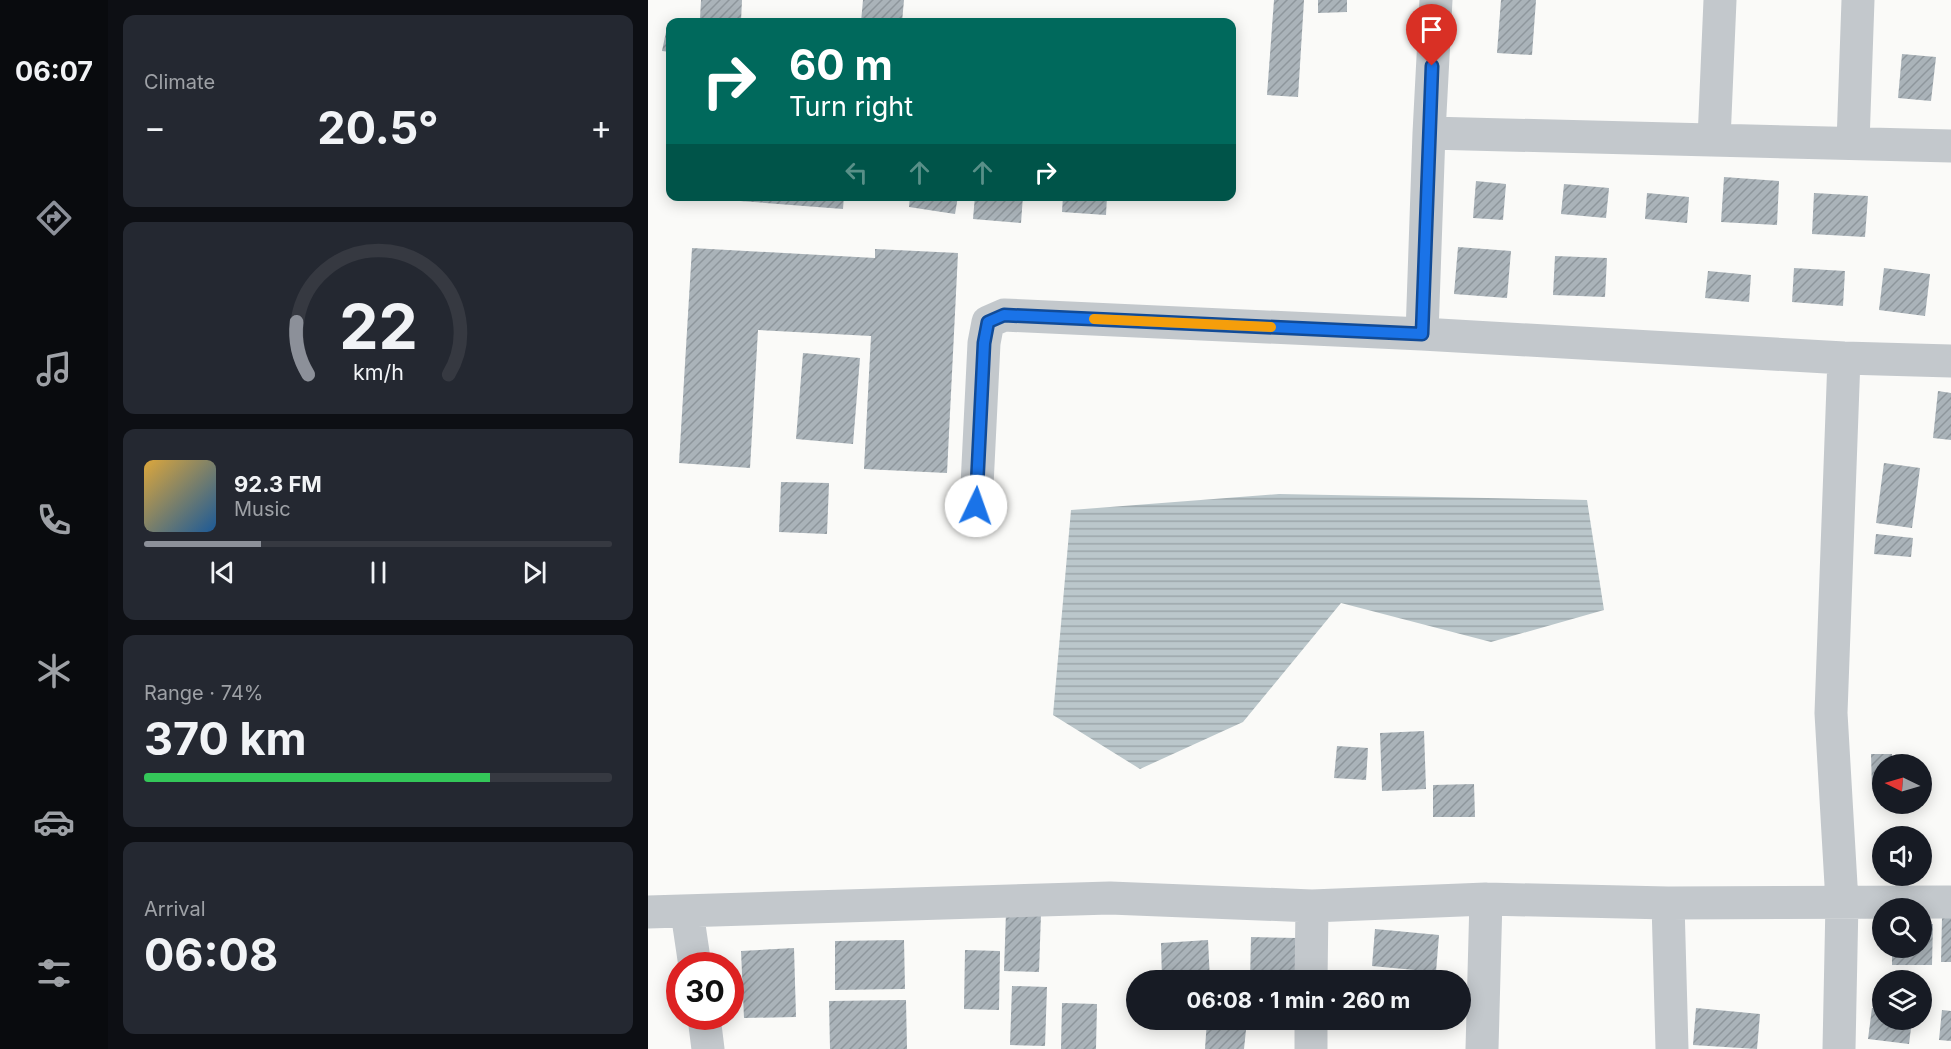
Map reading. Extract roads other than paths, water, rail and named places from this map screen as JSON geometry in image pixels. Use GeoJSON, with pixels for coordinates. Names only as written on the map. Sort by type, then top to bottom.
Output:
{"type":"FeatureCollection","features":[{"type":"Feature","properties":{"kind":"street"},"geometry":{"type":"LineString","coordinates":[[1422,334],[1436,0]]}},
{"type":"Feature","properties":{"kind":"street"},"geometry":{"type":"LineString","coordinates":[[1714,140],[1720,0]]}},
{"type":"Feature","properties":{"kind":"street"},"geometry":{"type":"LineString","coordinates":[[1853,143],[1858,0]]}},
{"type":"Feature","properties":{"kind":"street"},"geometry":{"type":"LineString","coordinates":[[1429,133],[1951,146]]}},
{"type":"Feature","properties":{"kind":"street"},"geometry":{"type":"LineString","coordinates":[[976,506],[984,343],[988,322],[1004,315],[1422,334],[1844,358],[1951,361]]}},
{"type":"Feature","properties":{"kind":"street"},"geometry":{"type":"LineString","coordinates":[[1839,1049],[1842,902],[1831,713],[1844,358]]}},
{"type":"Feature","properties":{"kind":"street"},"geometry":{"type":"LineString","coordinates":[[648,912],[1110,898],[1312,906],[1486,899],[1668,903],[1951,902]]}},
{"type":"Feature","properties":{"kind":"street"},"geometry":{"type":"LineString","coordinates":[[1482,1049],[1486,899]]}},
{"type":"Feature","properties":{"kind":"street"},"geometry":{"type":"LineString","coordinates":[[1668,903],[1672,1049]]}},
{"type":"Feature","properties":{"kind":"street"},"geometry":{"type":"LineString","coordinates":[[1311,970],[1312,906]]}},
{"type":"Feature","properties":{"kind":"street"},"geometry":{"type":"LineString","coordinates":[[687,912],[694,952]]}},
{"type":"Feature","properties":{"kind":"street"},"geometry":{"type":"LineString","coordinates":[[706,1030],[708,1049]]}},
{"type":"Feature","properties":{"kind":"street"},"geometry":{"type":"LineString","coordinates":[[1311,1030],[1311,1049]]}}]}
